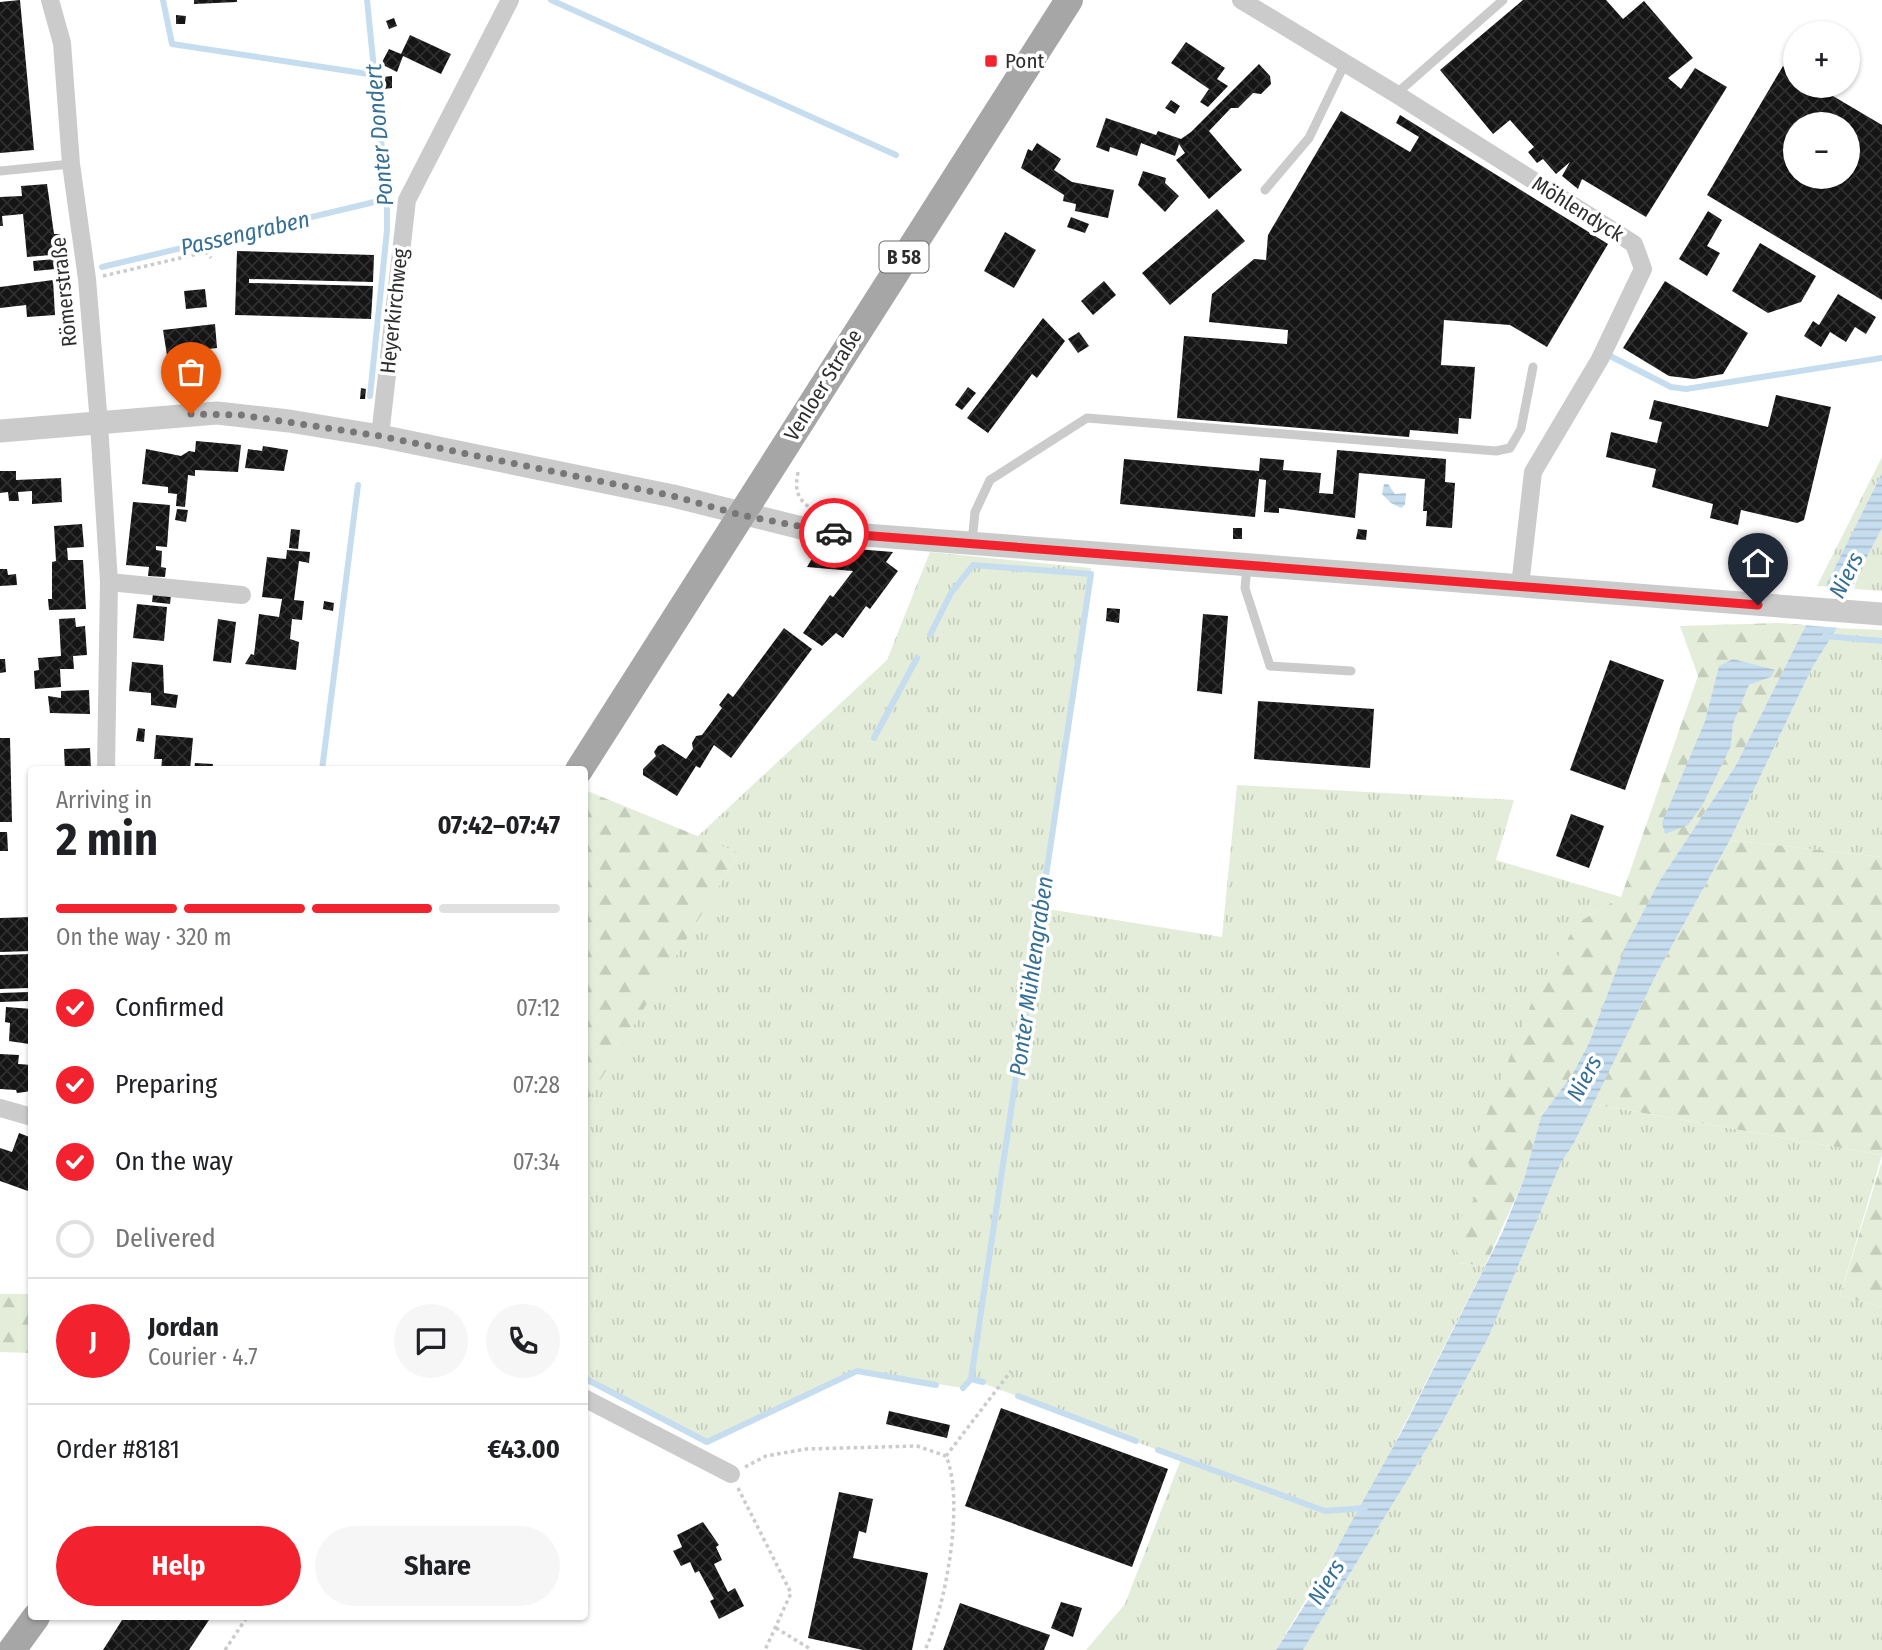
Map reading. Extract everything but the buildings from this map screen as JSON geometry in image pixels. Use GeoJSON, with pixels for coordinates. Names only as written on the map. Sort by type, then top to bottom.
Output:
{"type":"FeatureCollection","features":[{"type":"Feature","properties":{"kind":"main road","name":"Venloer Straße"},"geometry":{"type":"LineString","coordinates":[[582,766],[1069,0]]}},
{"type":"Feature","properties":{"kind":"main road"},"geometry":{"type":"LineString","coordinates":[[12,1650],[34,1620]]}},
{"type":"Feature","properties":{"kind":"street","name":"Römerstraße"},"geometry":{"type":"LineString","coordinates":[[50,0],[62,43],[71,164],[87,279],[99,424],[108,582],[106,766]]}},
{"type":"Feature","properties":{"kind":"street","name":"Heyerkirchweg"},"geometry":{"type":"LineString","coordinates":[[380,436],[407,200],[510,0]]}},
{"type":"Feature","properties":{"kind":"street","name":"Möhlendyck"},"geometry":{"type":"LineString","coordinates":[[1241,0],[1634,244],[1643,269],[1600,359],[1532,472],[1520,586]]}},
{"type":"Feature","properties":{"kind":"street"},"geometry":{"type":"LineString","coordinates":[[0,430],[99,424],[138,417],[217,413],[380,436],[673,496],[814,531],[1876,614]]}},
{"type":"Feature","properties":{"kind":"street"},"geometry":{"type":"LineString","coordinates":[[108,582],[242,596]]}},
{"type":"Feature","properties":{"kind":"street"},"geometry":{"type":"LineString","coordinates":[[0,1108],[28,1116]]}},
{"type":"Feature","properties":{"kind":"street"},"geometry":{"type":"LineString","coordinates":[[588,1400],[730,1474]]}},
{"type":"Feature","properties":{"kind":"lane"},"geometry":{"type":"LineString","coordinates":[[1396,94],[1503,0]]}},
{"type":"Feature","properties":{"kind":"lane"},"geometry":{"type":"LineString","coordinates":[[1265,190],[1309,138],[1345,63]]}},
{"type":"Feature","properties":{"kind":"lane"},"geometry":{"type":"LineString","coordinates":[[0,171],[71,164]]}},
{"type":"Feature","properties":{"kind":"lane"},"geometry":{"type":"LineString","coordinates":[[972,544],[975,512],[990,480],[1087,418],[1496,451],[1510,448],[1521,429],[1533,367]]}},
{"type":"Feature","properties":{"kind":"lane"},"geometry":{"type":"LineString","coordinates":[[1247,565],[1245,588],[1270,666],[1351,671]]}},
{"type":"Feature","properties":{"kind":"path"},"geometry":{"type":"LineString","coordinates":[[87,279],[206,252],[211,258]]}},
{"type":"Feature","properties":{"kind":"path"},"geometry":{"type":"LineString","coordinates":[[946,1456],[1011,1371]]}},
{"type":"Feature","properties":{"kind":"path"},"geometry":{"type":"LineString","coordinates":[[765,1650],[791,1593],[730,1474],[766,1456],[806,1448],[917,1446],[946,1456],[954,1475],[955,1511],[947,1572],[937,1616],[925,1650]]}},
{"type":"Feature","properties":{"kind":"path"},"geometry":{"type":"LineString","coordinates":[[225,1650],[245,1620]]}},
{"type":"Feature","properties":{"kind":"path"},"geometry":{"type":"LineString","coordinates":[[776,1628],[812,1650]]}},
{"type":"Feature","properties":{"kind":"green space"},"geometry":{"type":"Polygon","coordinates":[[[1882,457],[1882,473],[1825,587],[1817,586],[1882,457]]]}},
{"type":"Feature","properties":{"kind":"green space"},"geometry":{"type":"Polygon","coordinates":[[[1882,528],[1882,591],[1854,589],[1858,574],[1882,528]]]}},
{"type":"Feature","properties":{"kind":"green space"},"geometry":{"type":"Polygon","coordinates":[[[930,552],[1091,568],[1041,908],[1222,937],[1237,785],[1514,800],[1496,860],[1621,897],[1577,923],[1482,1126],[1464,1156],[1484,1185],[1459,1263],[1485,1266],[1370,1492],[1276,1650],[1086,1650],[1125,1604],[1181,1459],[972,1379],[963,1388],[857,1371],[707,1442],[588,1380],[588,1098],[739,853],[697,837],[887,660],[930,552]]]}},
{"type":"Feature","properties":{"kind":"green space"},"geometry":{"type":"Polygon","coordinates":[[[1780,623],[1806,625],[1736,765],[1660,880],[1615,975],[1589,1043],[1573,1073],[1541,1117],[1524,1179],[1485,1266],[1459,1263],[1451,1231],[1484,1186],[1463,1156],[1482,1126],[1532,1002],[1577,923],[1621,897],[1698,676],[1680,626],[1780,623]],[[1719,667],[1705,721],[1663,823],[1702,804],[1731,746],[1733,724],[1749,685],[1771,677],[1719,667]]]}},
{"type":"Feature","properties":{"kind":"green space"},"geometry":{"type":"Polygon","coordinates":[[[1837,628],[1882,630],[1882,857],[1730,840],[1812,668],[1837,628]]]}},
{"type":"Feature","properties":{"kind":"green space"},"geometry":{"type":"Polygon","coordinates":[[[588,791],[739,853],[588,1100],[588,791]]]}},
{"type":"Feature","properties":{"kind":"green space"},"geometry":{"type":"Polygon","coordinates":[[[1730,840],[1882,857],[1882,1155],[1592,1104],[1657,973],[1730,840]]]}},
{"type":"Feature","properties":{"kind":"green space"},"geometry":{"type":"Polygon","coordinates":[[[1592,1104],[1882,1155],[1840,1296],[1882,1307],[1882,1650],[1303,1650],[1440,1427],[1489,1336],[1561,1163],[1574,1143],[1592,1104]]]}},
{"type":"Feature","properties":{"kind":"green space"},"geometry":{"type":"Polygon","coordinates":[[[1882,1161],[1882,1307],[1840,1296],[1882,1161]]]}},
{"type":"Feature","properties":{"kind":"green space"},"geometry":{"type":"Polygon","coordinates":[[[0,1294],[28,1294],[28,1353],[0,1352],[0,1294]]]}},
{"type":"Feature","properties":{"kind":"water","name":"Niers"},"geometry":{"type":"Polygon","coordinates":[[[1882,473],[1882,528],[1858,574],[1837,628],[1812,668],[1730,840],[1657,973],[1574,1143],[1561,1163],[1489,1336],[1440,1427],[1303,1650],[1276,1650],[1311,1595],[1403,1429],[1502,1233],[1524,1179],[1541,1117],[1573,1073],[1589,1043],[1626,945],[1660,880],[1736,765],[1882,473]]]}},
{"type":"Feature","properties":{"kind":"water"},"geometry":{"type":"Polygon","coordinates":[[[1384,484],[1388,484],[1395,494],[1406,493],[1405,505],[1401,508],[1382,494],[1384,484]]]}},
{"type":"Feature","properties":{"kind":"water"},"geometry":{"type":"Polygon","coordinates":[[[1733,659],[1775,670],[1771,677],[1749,685],[1733,724],[1731,746],[1703,804],[1688,825],[1665,834],[1662,823],[1705,721],[1719,666],[1733,659]]]}},
{"type":"Feature","properties":{"kind":"pier"},"geometry":{"type":"Polygon","coordinates":[[[1821,586],[1858,589],[1841,628],[1802,625],[1821,586]]]}},
{"type":"Feature","properties":{"kind":"waterway"},"geometry":{"type":"LineString","coordinates":[[163,0],[172,44],[375,75]]}},
{"type":"Feature","properties":{"kind":"waterway","name":"Passengraben"},"geometry":{"type":"LineString","coordinates":[[367,0],[387,199],[387,230],[370,396]]}},
{"type":"Feature","properties":{"kind":"waterway"},"geometry":{"type":"LineString","coordinates":[[551,0],[896,155]]}},
{"type":"Feature","properties":{"kind":"waterway","name":"Passengraben"},"geometry":{"type":"LineString","coordinates":[[102,267],[387,199]]}},
{"type":"Feature","properties":{"kind":"waterway"},"geometry":{"type":"LineString","coordinates":[[1612,357],[1671,387],[1686,389],[1882,358]]}},
{"type":"Feature","properties":{"kind":"waterway","name":"Ponter Dondert"},"geometry":{"type":"LineString","coordinates":[[323,766],[358,485]]}},
{"type":"Feature","properties":{"kind":"waterway","name":"Ponter Mühlengraben"},"geometry":{"type":"LineString","coordinates":[[930,635],[951,593],[973,565],[1091,574],[971,1379]]}},
{"type":"Feature","properties":{"kind":"waterway"},"geometry":{"type":"LineString","coordinates":[[1825,636],[1882,641]]}},
{"type":"Feature","properties":{"kind":"waterway"},"geometry":{"type":"LineString","coordinates":[[874,738],[917,658]]}},
{"type":"Feature","properties":{"kind":"waterway"},"geometry":{"type":"LineString","coordinates":[[588,1380],[707,1442],[857,1371],[936,1385]]}},
{"type":"Feature","properties":{"kind":"waterway","name":"Ponter Mühlengraben"},"geometry":{"type":"LineString","coordinates":[[963,1388],[971,1379],[983,1382]]}},
{"type":"Feature","properties":{"kind":"waterway"},"geometry":{"type":"LineString","coordinates":[[1018,1396],[1136,1441]]}},
{"type":"Feature","properties":{"kind":"waterway"},"geometry":{"type":"LineString","coordinates":[[1158,1450],[1325,1511],[1365,1508]]}},
{"type":"Feature","properties":{"kind":"way so far"},"geometry":{"type":"LineString","coordinates":[[191,414],[241,415],[380,436],[673,496],[741,515],[834,533]]}},
{"type":"Feature","properties":{"kind":"place","name":"Pont"},"geometry":{"type":"Point","coordinates":[991,61]}},
{"type":"Feature","properties":{"kind":"route"},"geometry":{"type":"LineString","coordinates":[[834,533],[1758,605]]}}]}
